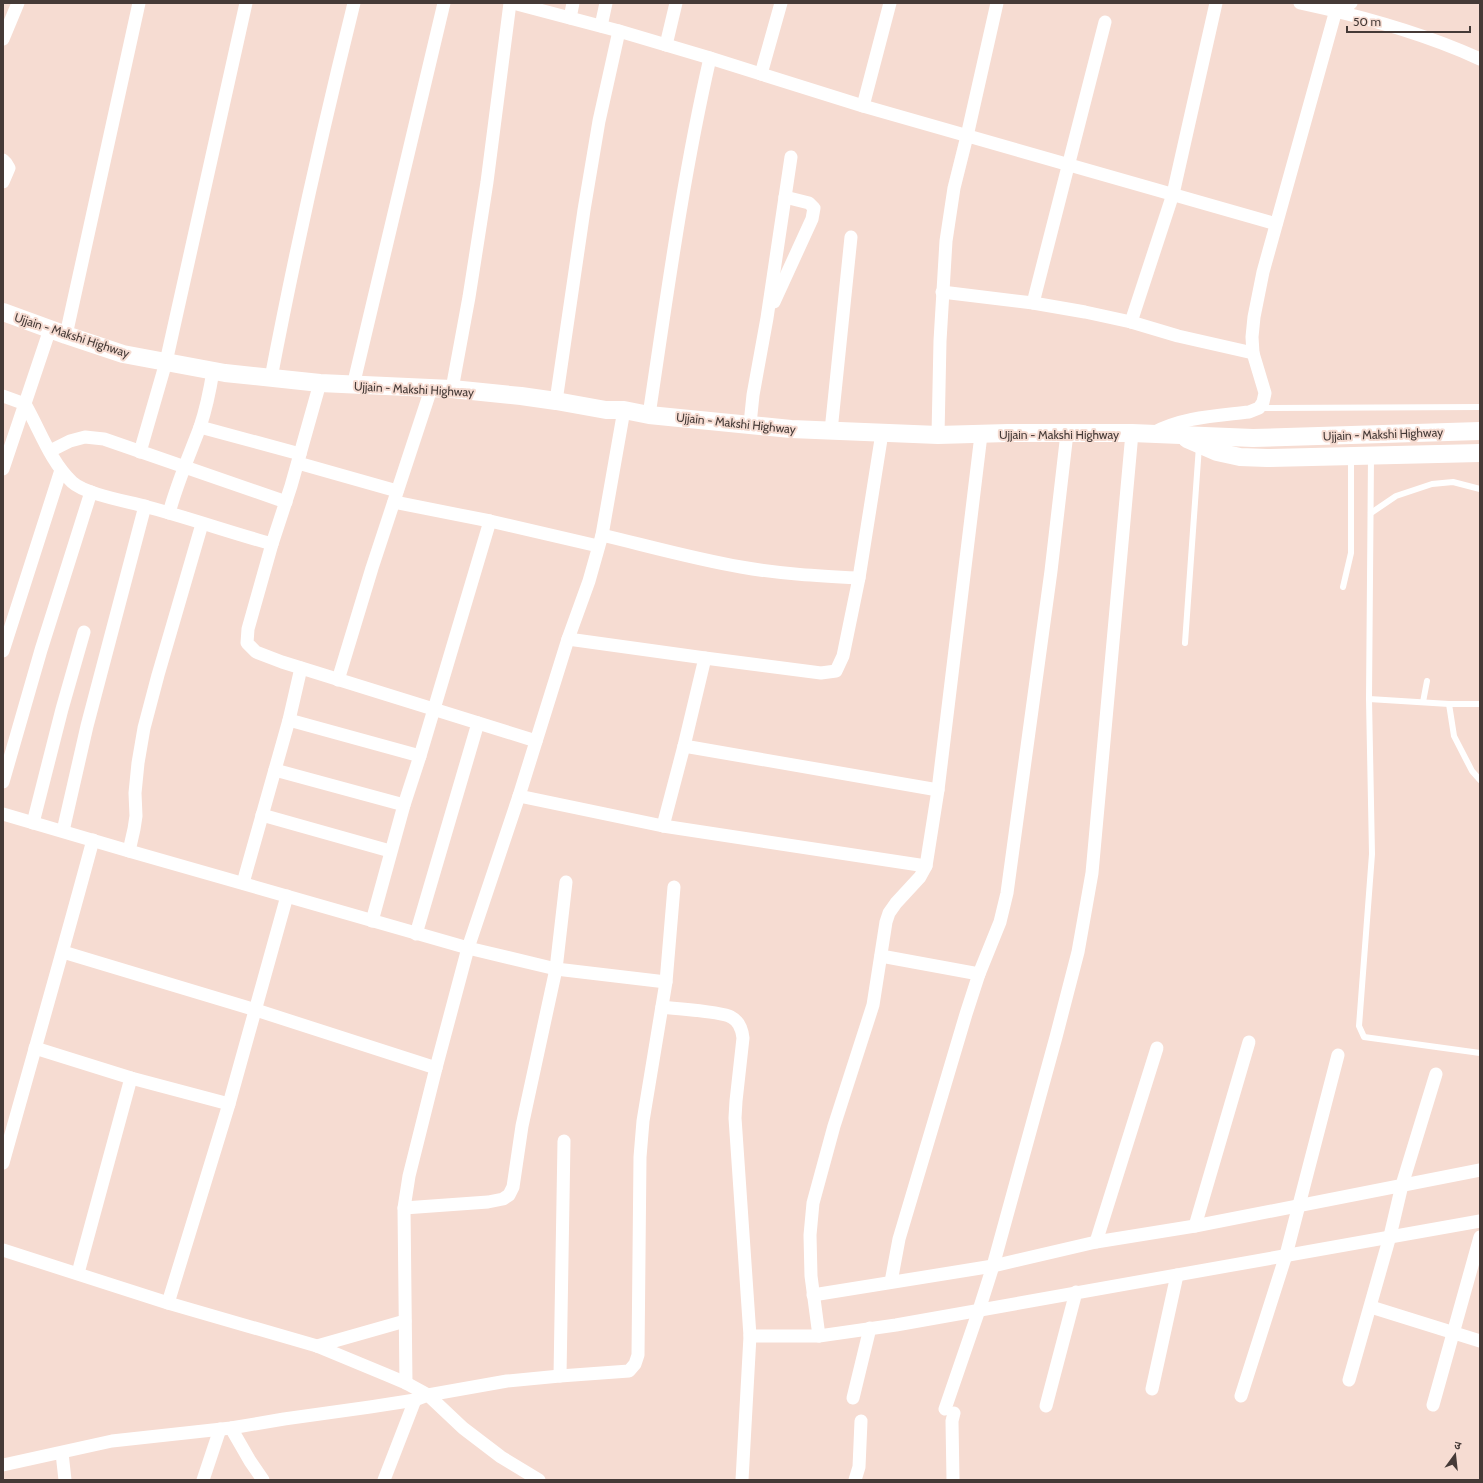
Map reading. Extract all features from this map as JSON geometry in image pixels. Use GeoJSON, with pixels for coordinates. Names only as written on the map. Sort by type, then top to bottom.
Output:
{"type":"FeatureCollection","features":[{"type":"Feature","properties":{"kind":"main road","name":"Ujjain - Makshi Highway"},"geometry":{"type":"LineString","coordinates":[[3,312],[123,354],[213,370],[271,378],[353,386],[452,390],[556,400],[606,410],[624,410],[649,415],[791,429],[938,435],[1067,433],[1253,438],[1480,431]]}},
{"type":"Feature","properties":{"kind":"main road"},"geometry":{"type":"LineString","coordinates":[[1179,436],[1217,452],[1240,457],[1480,453]]}},
{"type":"Feature","properties":{"kind":"street"},"geometry":{"type":"LineString","coordinates":[[3,39],[18,3]]}},
{"type":"Feature","properties":{"kind":"street"},"geometry":{"type":"LineString","coordinates":[[3,469],[25,404],[58,332],[139,3]]}},
{"type":"Feature","properties":{"kind":"street"},"geometry":{"type":"LineString","coordinates":[[140,452],[166,362],[246,3]]}},
{"type":"Feature","properties":{"kind":"street"},"geometry":{"type":"LineString","coordinates":[[271,378],[296,249],[354,3]]}},
{"type":"Feature","properties":{"kind":"street"},"geometry":{"type":"LineString","coordinates":[[353,386],[444,3]]}},
{"type":"Feature","properties":{"kind":"street"},"geometry":{"type":"LineString","coordinates":[[452,390],[469,297],[487,182],[510,3]]}},
{"type":"Feature","properties":{"kind":"street"},"geometry":{"type":"LineString","coordinates":[[513,3],[619,31],[863,106],[1276,224]]}},
{"type":"Feature","properties":{"kind":"street"},"geometry":{"type":"LineString","coordinates":[[570,18],[573,3]]}},
{"type":"Feature","properties":{"kind":"street"},"geometry":{"type":"LineString","coordinates":[[601,26],[606,3]]}},
{"type":"Feature","properties":{"kind":"street"},"geometry":{"type":"LineString","coordinates":[[666,45],[676,3]]}},
{"type":"Feature","properties":{"kind":"street"},"geometry":{"type":"LineString","coordinates":[[761,74],[781,3]]}},
{"type":"Feature","properties":{"kind":"street"},"geometry":{"type":"LineString","coordinates":[[863,106],[890,3]]}},
{"type":"Feature","properties":{"kind":"street"},"geometry":{"type":"LineString","coordinates":[[938,435],[942,292],[946,241],[953,196],[997,3]]}},
{"type":"Feature","properties":{"kind":"street"},"geometry":{"type":"LineString","coordinates":[[1131,322],[1173,194],[1216,3]]}},
{"type":"Feature","properties":{"kind":"street"},"geometry":{"type":"LineString","coordinates":[[1300,3],[1336,10],[1407,30],[1477,55]]}},
{"type":"Feature","properties":{"kind":"street"},"geometry":{"type":"LineString","coordinates":[[953,1480],[952,1421],[950,1411],[993,1266],[1078,952],[1092,873],[1141,434],[1187,419],[1249,412],[1259,408],[1264,402],[1265,393],[1253,352],[1252,337],[1254,317],[1263,272],[1336,10],[1351,3]]}},
{"type":"Feature","properties":{"kind":"street"},"geometry":{"type":"LineString","coordinates":[[1033,303],[1105,22]]}},
{"type":"Feature","properties":{"kind":"street"},"geometry":{"type":"LineString","coordinates":[[556,400],[584,210],[599,121],[619,31]]}},
{"type":"Feature","properties":{"kind":"street"},"geometry":{"type":"LineString","coordinates":[[649,415],[684,183],[698,107],[710,58]]}},
{"type":"Feature","properties":{"kind":"street"},"geometry":{"type":"LineString","coordinates":[[750,424],[753,395],[767,318],[791,157]]}},
{"type":"Feature","properties":{"kind":"street"},"geometry":{"type":"LineString","coordinates":[[3,160],[9,168],[3,182]]}},
{"type":"Feature","properties":{"kind":"street"},"geometry":{"type":"LineString","coordinates":[[767,318],[812,219],[814,208],[809,203],[785,197]]}},
{"type":"Feature","properties":{"kind":"street"},"geometry":{"type":"LineString","coordinates":[[831,431],[851,237]]}},
{"type":"Feature","properties":{"kind":"street"},"geometry":{"type":"LineString","coordinates":[[942,292],[1033,303],[1085,312],[1131,322],[1178,336],[1253,352]]}},
{"type":"Feature","properties":{"kind":"street"},"geometry":{"type":"LineString","coordinates":[[169,514],[177,486],[208,402],[213,370]]}},
{"type":"Feature","properties":{"kind":"street"},"geometry":{"type":"LineString","coordinates":[[320,383],[286,502],[272,544],[248,630],[247,643],[256,652],[301,668],[536,741]]}},
{"type":"Feature","properties":{"kind":"street"},"geometry":{"type":"LineString","coordinates":[[338,680],[431,389]]}},
{"type":"Feature","properties":{"kind":"street"},"geometry":{"type":"LineString","coordinates":[[3,396],[25,404],[61,470],[73,483],[91,492],[145,506],[272,544]]}},
{"type":"Feature","properties":{"kind":"street"},"geometry":{"type":"LineString","coordinates":[[406,1383],[404,1208],[409,1176],[468,948],[520,796],[568,639],[589,581],[600,540],[624,410]]}},
{"type":"Feature","properties":{"kind":"street"},"geometry":{"type":"LineString","coordinates":[[200,426],[299,458],[396,497],[490,521],[742,567],[791,574],[859,578]]}},
{"type":"Feature","properties":{"kind":"street"},"geometry":{"type":"LineString","coordinates":[[568,639],[821,673],[836,671],[844,656],[859,578],[882,433]]}},
{"type":"Feature","properties":{"kind":"street"},"geometry":{"type":"LineString","coordinates":[[891,1282],[899,1239],[979,974],[1000,922],[1007,893],[1051,571],[1067,433]]}},
{"type":"Feature","properties":{"kind":"street"},"geometry":{"type":"LineString","coordinates":[[819,1336],[811,1276],[810,1242],[813,1203],[834,1126],[873,1005],[886,922],[889,913],[896,903],[920,877],[926,866],[938,790],[981,435]]}},
{"type":"Feature","properties":{"kind":"street"},"geometry":{"type":"LineString","coordinates":[[50,451],[70,441],[85,437],[104,439],[286,502]]}},
{"type":"Feature","properties":{"kind":"street"},"geometry":{"type":"LineString","coordinates":[[3,651],[61,470]]}},
{"type":"Feature","properties":{"kind":"street"},"geometry":{"type":"LineString","coordinates":[[3,782],[91,492]]}},
{"type":"Feature","properties":{"kind":"street"},"geometry":{"type":"LineString","coordinates":[[63,831],[91,711],[145,506]]}},
{"type":"Feature","properties":{"kind":"street"},"geometry":{"type":"LineString","coordinates":[[372,921],[390,851],[490,521]]}},
{"type":"Feature","properties":{"kind":"street"},"geometry":{"type":"LineString","coordinates":[[129,851],[134,829],[136,785],[144,728],[202,524]]}},
{"type":"Feature","properties":{"kind":"street"},"geometry":{"type":"LineString","coordinates":[[33,822],[62,709],[84,632]]}},
{"type":"Feature","properties":{"kind":"street"},"geometry":{"type":"LineString","coordinates":[[663,826],[684,746],[704,658]]}},
{"type":"Feature","properties":{"kind":"street"},"geometry":{"type":"LineString","coordinates":[[243,883],[289,720],[301,668]]}},
{"type":"Feature","properties":{"kind":"street"},"geometry":{"type":"LineString","coordinates":[[289,720],[420,756]]}},
{"type":"Feature","properties":{"kind":"street"},"geometry":{"type":"LineString","coordinates":[[416,934],[478,723]]}},
{"type":"Feature","properties":{"kind":"street"},"geometry":{"type":"LineString","coordinates":[[684,746],[938,790]]}},
{"type":"Feature","properties":{"kind":"street"},"geometry":{"type":"LineString","coordinates":[[274,770],[404,805]]}},
{"type":"Feature","properties":{"kind":"street"},"geometry":{"type":"LineString","coordinates":[[520,796],[663,826],[926,866]]}},
{"type":"Feature","properties":{"kind":"street"},"geometry":{"type":"LineString","coordinates":[[3,814],[468,948],[556,969],[666,982]]}},
{"type":"Feature","properties":{"kind":"street"},"geometry":{"type":"LineString","coordinates":[[262,815],[390,851]]}},
{"type":"Feature","properties":{"kind":"street"},"geometry":{"type":"LineString","coordinates":[[3,1163],[93,840]]}},
{"type":"Feature","properties":{"kind":"street"},"geometry":{"type":"LineString","coordinates":[[404,1208],[488,1202],[503,1199],[510,1195],[513,1187],[522,1126],[556,969],[566,882]]}},
{"type":"Feature","properties":{"kind":"street"},"geometry":{"type":"LineString","coordinates":[[3,1465],[112,1441],[226,1428],[415,1400],[428,1396],[507,1381],[627,1372],[636,1364],[638,1355],[640,1157],[643,1121],[666,982],[674,887]]}},
{"type":"Feature","properties":{"kind":"street"},"geometry":{"type":"LineString","coordinates":[[168,1303],[229,1104],[288,896]]}},
{"type":"Feature","properties":{"kind":"street"},"geometry":{"type":"LineString","coordinates":[[63,952],[256,1010],[436,1068]]}},
{"type":"Feature","properties":{"kind":"street"},"geometry":{"type":"LineString","coordinates":[[881,956],[979,974]]}},
{"type":"Feature","properties":{"kind":"street"},"geometry":{"type":"LineString","coordinates":[[662,1007],[720,1014],[731,1017],[742,1029],[743,1038],[735,1118],[750,1336],[742,1480]]}},
{"type":"Feature","properties":{"kind":"street"},"geometry":{"type":"LineString","coordinates":[[1195,1226],[1249,1042]]}},
{"type":"Feature","properties":{"kind":"street"},"geometry":{"type":"LineString","coordinates":[[35,1048],[131,1078],[229,1104]]}},
{"type":"Feature","properties":{"kind":"street"},"geometry":{"type":"LineString","coordinates":[[1096,1242],[1157,1048]]}},
{"type":"Feature","properties":{"kind":"street"},"geometry":{"type":"LineString","coordinates":[[1242,1396],[1286,1255],[1338,1055]]}},
{"type":"Feature","properties":{"kind":"street"},"geometry":{"type":"LineString","coordinates":[[1349,1380],[1371,1307],[1402,1185],[1436,1074]]}},
{"type":"Feature","properties":{"kind":"street"},"geometry":{"type":"LineString","coordinates":[[78,1273],[131,1078]]}},
{"type":"Feature","properties":{"kind":"street"},"geometry":{"type":"LineString","coordinates":[[560,1376],[564,1142]]}},
{"type":"Feature","properties":{"kind":"street"},"geometry":{"type":"LineString","coordinates":[[813,1295],[993,1266],[1096,1242],[1195,1226],[1480,1170]]}},
{"type":"Feature","properties":{"kind":"street"},"geometry":{"type":"LineString","coordinates":[[750,1336],[819,1336],[870,1328],[1480,1221]]}},
{"type":"Feature","properties":{"kind":"street"},"geometry":{"type":"LineString","coordinates":[[1433,1405],[1480,1237]]}},
{"type":"Feature","properties":{"kind":"street"},"geometry":{"type":"LineString","coordinates":[[3,1250],[168,1303],[317,1346],[406,1383],[428,1396],[463,1428],[501,1457],[539,1480]]}},
{"type":"Feature","properties":{"kind":"street"},"geometry":{"type":"LineString","coordinates":[[1152,1389],[1176,1275]]}},
{"type":"Feature","properties":{"kind":"street"},"geometry":{"type":"LineString","coordinates":[[1046,1406],[1076,1292]]}},
{"type":"Feature","properties":{"kind":"street"},"geometry":{"type":"LineString","coordinates":[[1371,1307],[1480,1341]]}},
{"type":"Feature","properties":{"kind":"street"},"geometry":{"type":"LineString","coordinates":[[317,1346],[406,1321]]}},
{"type":"Feature","properties":{"kind":"street"},"geometry":{"type":"LineString","coordinates":[[853,1398],[870,1328]]}},
{"type":"Feature","properties":{"kind":"street"},"geometry":{"type":"LineString","coordinates":[[384,1480],[415,1400]]}},
{"type":"Feature","properties":{"kind":"street"},"geometry":{"type":"LineString","coordinates":[[855,1480],[859,1467],[861,1422]]}},
{"type":"Feature","properties":{"kind":"street"},"geometry":{"type":"LineString","coordinates":[[203,1480],[226,1428]]}},
{"type":"Feature","properties":{"kind":"street"},"geometry":{"type":"LineString","coordinates":[[226,1428],[263,1480]]}},
{"type":"Feature","properties":{"kind":"street"},"geometry":{"type":"LineString","coordinates":[[62,1453],[64,1480]]}},
{"type":"Feature","properties":{"kind":"lane"},"geometry":{"type":"LineString","coordinates":[[1259,408],[1480,407]]}},
{"type":"Feature","properties":{"kind":"lane"},"geometry":{"type":"LineString","coordinates":[[1185,643],[1199,445]]}},
{"type":"Feature","properties":{"kind":"lane"},"geometry":{"type":"LineString","coordinates":[[1343,587],[1351,553],[1351,456]]}},
{"type":"Feature","properties":{"kind":"lane"},"geometry":{"type":"LineString","coordinates":[[1371,456],[1370,699],[1372,854],[1359,1026],[1364,1037],[1480,1053]]}},
{"type":"Feature","properties":{"kind":"lane"},"geometry":{"type":"LineString","coordinates":[[1371,513],[1396,496],[1432,484],[1453,482],[1480,488]]}},
{"type":"Feature","properties":{"kind":"lane"},"geometry":{"type":"LineString","coordinates":[[1423,702],[1427,681]]}},
{"type":"Feature","properties":{"kind":"lane"},"geometry":{"type":"LineString","coordinates":[[1370,699],[1449,704],[1480,704]]}},
{"type":"Feature","properties":{"kind":"lane"},"geometry":{"type":"LineString","coordinates":[[1449,704],[1454,736],[1472,772],[1480,780]]}}]}
